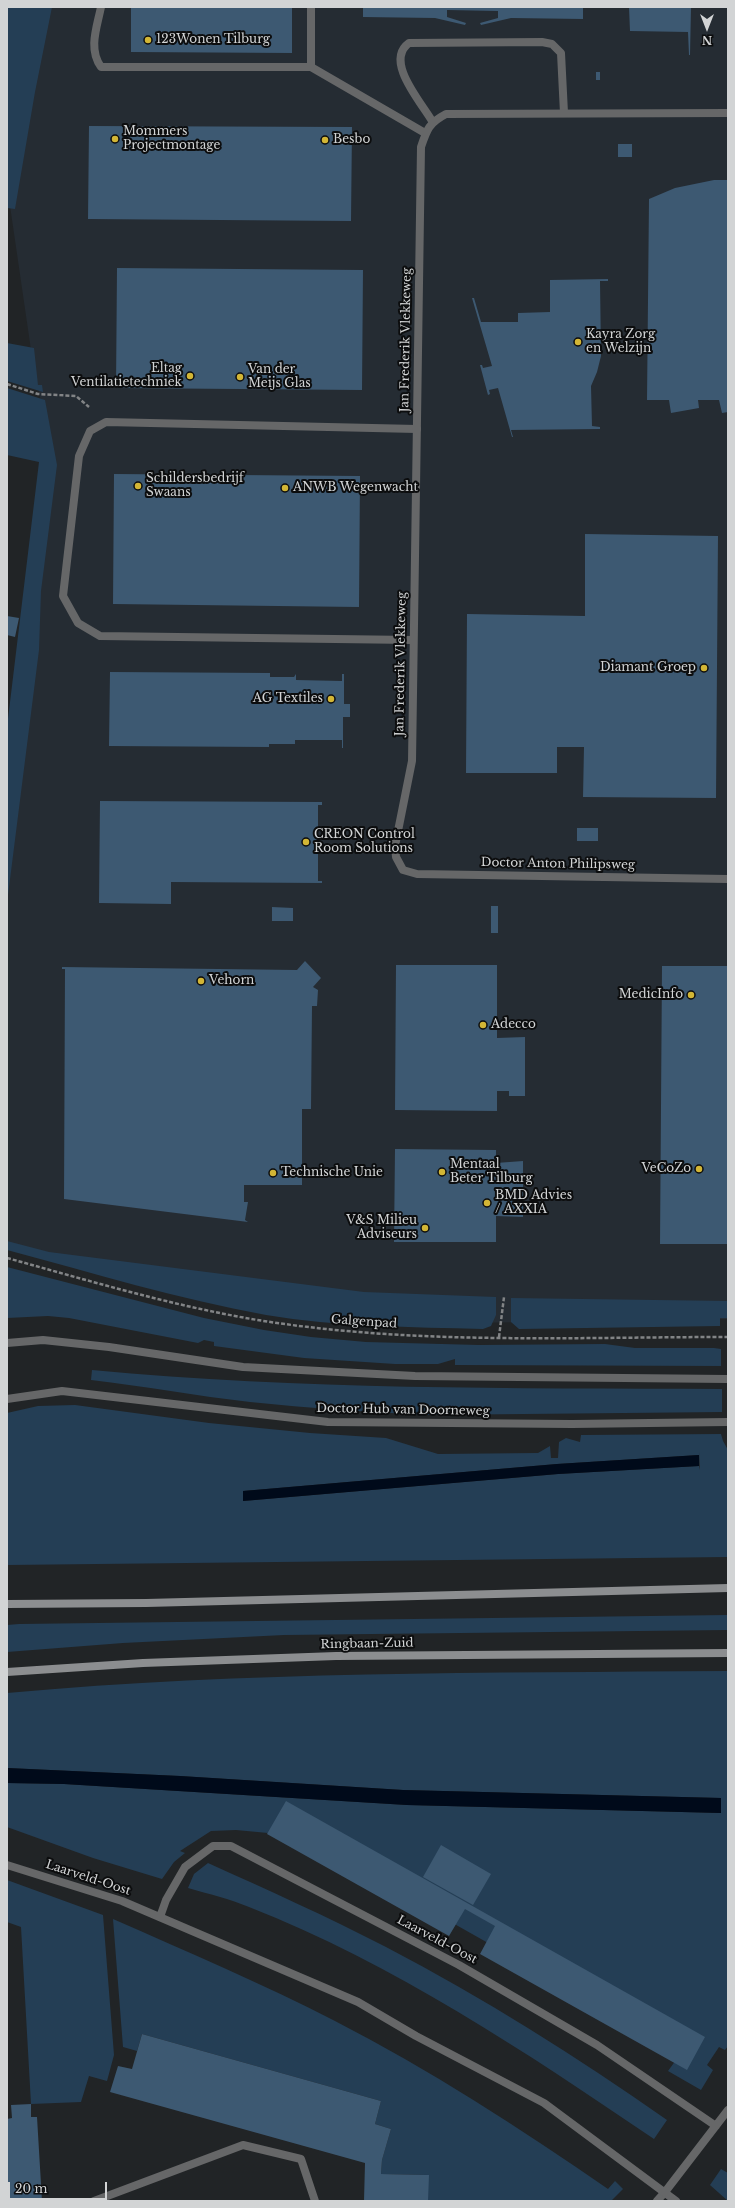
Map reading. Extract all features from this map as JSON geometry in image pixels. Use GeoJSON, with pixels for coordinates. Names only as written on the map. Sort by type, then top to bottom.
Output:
{"type":"FeatureCollection","features":[{"type":"Feature","properties":{"kind":"main road"},"geometry":{"type":"LineString","coordinates":[[7,1604],[146,1603],[728,1588]]}},
{"type":"Feature","properties":{"kind":"main road","name":"Ringbaan-Zuid"},"geometry":{"type":"LineString","coordinates":[[7,1672],[143,1663],[336,1656],[728,1653]]}},
{"type":"Feature","properties":{"kind":"street"},"geometry":{"type":"LineString","coordinates":[[101,7],[93,48],[96,60],[101,67],[311,68],[425,133]]}},
{"type":"Feature","properties":{"kind":"street"},"geometry":{"type":"LineString","coordinates":[[311,7],[311,68]]}},
{"type":"Feature","properties":{"kind":"street"},"geometry":{"type":"LineString","coordinates":[[564,113],[561,53],[552,44],[542,42],[409,43],[402,48],[399,59],[402,71],[432,121],[446,114],[728,113]]}},
{"type":"Feature","properties":{"kind":"street","name":"Jan Frederik Vlekkeweg"},"geometry":{"type":"LineString","coordinates":[[396,857],[395,846],[399,820],[412,761],[421,147],[425,133],[432,121]]}},
{"type":"Feature","properties":{"kind":"street"},"geometry":{"type":"LineString","coordinates":[[413,640],[100,636],[78,623],[63,596],[79,456],[90,431],[106,422],[417,429]]}},
{"type":"Feature","properties":{"kind":"street","name":"Doctor Anton Philipsweg"},"geometry":{"type":"LineString","coordinates":[[396,857],[403,870],[417,874],[728,879]]}},
{"type":"Feature","properties":{"kind":"street"},"geometry":{"type":"LineString","coordinates":[[7,1343],[43,1340],[110,1347],[243,1367],[415,1376],[728,1379]]}},
{"type":"Feature","properties":{"kind":"street","name":"Doctor Hub van Doorneweg"},"geometry":{"type":"LineString","coordinates":[[7,1399],[62,1391],[328,1422],[572,1424],[728,1422]]}},
{"type":"Feature","properties":{"kind":"street","name":"Laarveld-Oost"},"geometry":{"type":"LineString","coordinates":[[160,1917],[166,1900],[185,1867],[213,1846],[232,1846],[459,1965],[597,2045],[716,2126]]}},
{"type":"Feature","properties":{"kind":"street","name":"Laarveld-Oost"},"geometry":{"type":"LineString","coordinates":[[7,1865],[122,1901],[358,2002],[416,2036],[544,2104],[666,2192],[676,2201]]}},
{"type":"Feature","properties":{"kind":"street"},"geometry":{"type":"LineString","coordinates":[[656,2201],[666,2192],[728,2110]]}},
{"type":"Feature","properties":{"kind":"street"},"geometry":{"type":"LineString","coordinates":[[94,2201],[243,2145],[301,2159],[315,2201]]}},
{"type":"Feature","properties":{"kind":"path"},"geometry":{"type":"LineString","coordinates":[[7,384],[38,394],[76,396],[106,422]]}},
{"type":"Feature","properties":{"kind":"path","name":"Galgenpad"},"geometry":{"type":"LineString","coordinates":[[7,1258],[200,1309],[292,1325],[361,1332],[499,1337],[728,1337]]}},
{"type":"Feature","properties":{"kind":"path"},"geometry":{"type":"LineString","coordinates":[[499,1337],[504,1297]]}},
{"type":"Feature","properties":{"kind":"shaded area"},"geometry":{"type":"Polygon","coordinates":[[[7,7],[52,7],[35,92],[15,209],[7,208],[7,7]]]}},
{"type":"Feature","properties":{"kind":"shaded area"},"geometry":{"type":"Polygon","coordinates":[[[44,7],[728,7],[728,1319],[398,1324],[7,1245],[7,877],[53,465],[31,350],[9,199],[44,7]]]}},
{"type":"Feature","properties":{"kind":"shaded area"},"geometry":{"type":"Polygon","coordinates":[[[7,343],[34,348],[38,385],[42,385],[43,392],[7,381],[7,343]]]}},
{"type":"Feature","properties":{"kind":"shaded area"},"geometry":{"type":"Polygon","coordinates":[[[7,388],[45,400],[57,465],[41,591],[39,650],[7,903],[7,727],[39,462],[7,455],[7,388]]]}},
{"type":"Feature","properties":{"kind":"shaded area"},"geometry":{"type":"Polygon","coordinates":[[[7,1241],[49,1252],[364,1292],[496,1297],[496,1315],[491,1326],[483,1329],[347,1324],[266,1315],[233,1309],[168,1293],[7,1250],[7,1241]]]}},
{"type":"Feature","properties":{"kind":"shaded area"},"geometry":{"type":"Polygon","coordinates":[[[7,1267],[204,1318],[264,1330],[311,1337],[366,1342],[479,1345],[605,1344],[635,1348],[714,1348],[721,1349],[721,1366],[455,1365],[455,1359],[438,1364],[395,1364],[304,1358],[214,1346],[214,1342],[204,1340],[198,1343],[69,1318],[48,1316],[7,1318],[7,1267]]]}},
{"type":"Feature","properties":{"kind":"shaded area"},"geometry":{"type":"Polygon","coordinates":[[[511,1298],[728,1301],[728,1318],[720,1318],[720,1326],[519,1329],[511,1322],[511,1298]]]}},
{"type":"Feature","properties":{"kind":"shaded area"},"geometry":{"type":"Polygon","coordinates":[[[92,1370],[170,1377],[328,1385],[485,1388],[722,1389],[722,1412],[426,1415],[360,1411],[250,1402],[91,1380],[92,1370]]]}},
{"type":"Feature","properties":{"kind":"shaded area"},"geometry":{"type":"Polygon","coordinates":[[[75,1405],[209,1423],[310,1433],[386,1438],[438,1454],[538,1453],[550,1446],[551,1458],[558,1458],[559,1442],[566,1438],[580,1442],[581,1435],[721,1434],[728,1450],[728,1557],[7,1565],[7,1413],[38,1406],[75,1405]],[[699,1452],[699,1455],[557,1464],[243,1491],[243,1501],[558,1474],[699,1466],[700,1470],[699,1452]]]}},
{"type":"Feature","properties":{"kind":"shaded area"},"geometry":{"type":"Polygon","coordinates":[[[699,1455],[699,1466],[558,1474],[243,1501],[243,1491],[557,1464],[699,1455]]]}},
{"type":"Feature","properties":{"kind":"shaded area"},"geometry":{"type":"Polygon","coordinates":[[[728,1615],[728,1630],[284,1635],[123,1643],[7,1652],[7,1625],[19,1624],[728,1615]]]}},
{"type":"Feature","properties":{"kind":"shaded area"},"geometry":{"type":"Polygon","coordinates":[[[728,1671],[728,2046],[725,2050],[719,2047],[707,2065],[713,2070],[701,2090],[668,2071],[676,2060],[504,1952],[412,1901],[268,1833],[236,1830],[211,1831],[180,1851],[185,1853],[174,1862],[162,1879],[93,1858],[7,1827],[7,1783],[64,1784],[407,1805],[721,1813],[721,1798],[403,1790],[180,1776],[7,1768],[7,1693],[187,1681],[367,1674],[728,1671]]]}},
{"type":"Feature","properties":{"kind":"shaded area"},"geometry":{"type":"Polygon","coordinates":[[[7,1768],[180,1776],[403,1790],[721,1798],[721,1813],[407,1805],[64,1784],[7,1783],[7,1768]]]}},
{"type":"Feature","properties":{"kind":"shaded area"},"geometry":{"type":"Polygon","coordinates":[[[208,1863],[342,1925],[423,1966],[530,2029],[667,2120],[654,2139],[508,2042],[407,1983],[355,1955],[303,1930],[242,1904],[188,1888],[194,1874],[208,1863]]]}},
{"type":"Feature","properties":{"kind":"shaded area"},"geometry":{"type":"Polygon","coordinates":[[[7,1880],[103,1915],[114,2055],[107,2081],[89,2076],[81,2102],[31,2104],[21,1927],[7,1922],[7,1880]]]}},
{"type":"Feature","properties":{"kind":"shaded area"},"geometry":{"type":"Polygon","coordinates":[[[113,1919],[253,1981],[335,2021],[405,2059],[474,2100],[608,2189],[615,2181],[623,2189],[611,2201],[428,2201],[428,2175],[381,2174],[382,2160],[391,2129],[375,2124],[381,2101],[142,2034],[137,2051],[123,2047],[113,1919]]]}},
{"type":"Feature","properties":{"kind":"shaded area"},"geometry":{"type":"Polygon","coordinates":[[[721,2169],[728,2173],[728,2201],[710,2185],[721,2169]]]}},
{"type":"Feature","properties":{"kind":"building"},"geometry":{"type":"Polygon","coordinates":[[[131,7],[292,7],[292,53],[131,52],[131,7]]]}},
{"type":"Feature","properties":{"kind":"building"},"geometry":{"type":"Polygon","coordinates":[[[363,7],[583,7],[583,19],[511,18],[481,25],[480,23],[498,18],[498,11],[447,10],[447,17],[466,23],[465,25],[435,18],[363,17],[363,7]]]}},
{"type":"Feature","properties":{"kind":"building"},"geometry":{"type":"Polygon","coordinates":[[[629,7],[691,7],[690,55],[688,32],[630,31],[629,7]]]}},
{"type":"Feature","properties":{"kind":"building"},"geometry":{"type":"Polygon","coordinates":[[[596,72],[600,72],[600,80],[596,80],[596,72]]]}},
{"type":"Feature","properties":{"kind":"building"},"geometry":{"type":"Polygon","coordinates":[[[89,126],[352,127],[351,221],[88,219],[89,126]]]}},
{"type":"Feature","properties":{"kind":"building"},"geometry":{"type":"Polygon","coordinates":[[[618,144],[632,144],[632,157],[618,157],[618,144]]]}},
{"type":"Feature","properties":{"kind":"building"},"geometry":{"type":"Polygon","coordinates":[[[714,180],[728,180],[728,412],[722,413],[719,400],[698,400],[699,408],[671,413],[669,400],[647,400],[649,199],[675,188],[714,180]]]}},
{"type":"Feature","properties":{"kind":"building"},"geometry":{"type":"Polygon","coordinates":[[[117,268],[363,270],[362,390],[116,388],[117,268]]]}},
{"type":"Feature","properties":{"kind":"building"},"geometry":{"type":"Polygon","coordinates":[[[608,279],[608,281],[600,281],[601,356],[597,372],[591,386],[592,426],[600,427],[600,429],[511,430],[512,437],[498,388],[489,390],[490,394],[488,395],[480,365],[482,365],[483,368],[492,366],[472,298],[474,298],[481,322],[518,322],[518,313],[550,312],[550,280],[608,279]]]}},
{"type":"Feature","properties":{"kind":"building"},"geometry":{"type":"Polygon","coordinates":[[[114,474],[360,476],[359,607],[113,604],[114,474]]]}},
{"type":"Feature","properties":{"kind":"building"},"geometry":{"type":"Polygon","coordinates":[[[585,534],[718,536],[716,798],[583,797],[584,747],[557,747],[557,773],[466,773],[467,614],[585,616],[585,534]]]}},
{"type":"Feature","properties":{"kind":"building"},"geometry":{"type":"Polygon","coordinates":[[[7,616],[19,618],[15,637],[7,635],[7,616]]]}},
{"type":"Feature","properties":{"kind":"building"},"geometry":{"type":"Polygon","coordinates":[[[110,672],[270,673],[270,677],[294,677],[296,674],[296,680],[342,681],[342,674],[344,674],[344,704],[350,704],[350,717],[343,717],[343,748],[342,740],[295,740],[295,744],[269,744],[269,747],[109,746],[110,672]]]}},
{"type":"Feature","properties":{"kind":"building"},"geometry":{"type":"Polygon","coordinates":[[[100,801],[322,802],[322,805],[318,805],[318,881],[322,881],[322,883],[171,882],[171,904],[99,903],[100,801]]]}},
{"type":"Feature","properties":{"kind":"building"},"geometry":{"type":"Polygon","coordinates":[[[577,828],[598,828],[598,841],[577,841],[577,828]]]}},
{"type":"Feature","properties":{"kind":"building"},"geometry":{"type":"Polygon","coordinates":[[[491,906],[498,906],[498,933],[491,933],[491,906]]]}},
{"type":"Feature","properties":{"kind":"building"},"geometry":{"type":"Polygon","coordinates":[[[272,907],[293,908],[293,921],[272,921],[272,907]]]}},
{"type":"Feature","properties":{"kind":"building"},"geometry":{"type":"Polygon","coordinates":[[[305,961],[321,978],[313,987],[318,990],[317,1006],[312,1006],[311,1109],[302,1109],[302,1185],[244,1185],[244,1202],[248,1202],[245,1220],[248,1222],[64,1199],[65,969],[62,969],[62,967],[297,970],[305,961]]]}},
{"type":"Feature","properties":{"kind":"building"},"geometry":{"type":"Polygon","coordinates":[[[396,965],[497,965],[497,1038],[525,1037],[525,1096],[509,1096],[509,1091],[497,1091],[497,1111],[395,1110],[396,965]]]}},
{"type":"Feature","properties":{"kind":"building"},"geometry":{"type":"Polygon","coordinates":[[[662,966],[728,966],[728,1244],[660,1244],[662,966]]]}},
{"type":"Feature","properties":{"kind":"building"},"geometry":{"type":"Polygon","coordinates":[[[395,1149],[496,1150],[496,1163],[523,1161],[523,1217],[496,1216],[496,1242],[394,1242],[395,1149]]]}},
{"type":"Feature","properties":{"kind":"building"},"geometry":{"type":"Polygon","coordinates":[[[286,1801],[705,2037],[687,2070],[480,1954],[495,1926],[465,1909],[449,1936],[267,1834],[286,1801]]]}},
{"type":"Feature","properties":{"kind":"building"},"geometry":{"type":"Polygon","coordinates":[[[441,1845],[491,1874],[473,1905],[423,1877],[441,1845]]]}},
{"type":"Feature","properties":{"kind":"building"},"geometry":{"type":"Polygon","coordinates":[[[142,2034],[381,2101],[375,2124],[391,2129],[382,2160],[381,2174],[429,2175],[428,2201],[364,2201],[365,2163],[110,2092],[118,2066],[132,2069],[142,2034]]]}},
{"type":"Feature","properties":{"kind":"building"},"geometry":{"type":"Polygon","coordinates":[[[31,2104],[31,2117],[37,2117],[42,2201],[7,2201],[7,2119],[12,2118],[11,2105],[31,2104]]]}},
{"type":"Feature","properties":{"kind":"place","name":"123Wonen Tilburg"},"geometry":{"type":"Point","coordinates":[148,40]}},
{"type":"Feature","properties":{"kind":"place","name":"Mommers Projectmontage"},"geometry":{"type":"Point","coordinates":[115,139]}},
{"type":"Feature","properties":{"kind":"place","name":"Besbo"},"geometry":{"type":"Point","coordinates":[325,140]}},
{"type":"Feature","properties":{"kind":"place","name":"Kayra Zorg en Welzijn"},"geometry":{"type":"Point","coordinates":[578,342]}},
{"type":"Feature","properties":{"kind":"place","name":"Eltag Ventilatietechniek"},"geometry":{"type":"Point","coordinates":[190,376]}},
{"type":"Feature","properties":{"kind":"place","name":"Van der Meijs Glas"},"geometry":{"type":"Point","coordinates":[240,377]}},
{"type":"Feature","properties":{"kind":"place","name":"Schildersbedrijf Swaans"},"geometry":{"type":"Point","coordinates":[138,486]}},
{"type":"Feature","properties":{"kind":"place","name":"ANWB Wegenwacht"},"geometry":{"type":"Point","coordinates":[285,488]}},
{"type":"Feature","properties":{"kind":"place","name":"Diamant Groep"},"geometry":{"type":"Point","coordinates":[704,668]}},
{"type":"Feature","properties":{"kind":"place","name":"AG Textiles"},"geometry":{"type":"Point","coordinates":[331,699]}},
{"type":"Feature","properties":{"kind":"place","name":"CREON Control Room Solutions"},"geometry":{"type":"Point","coordinates":[306,842]}},
{"type":"Feature","properties":{"kind":"place","name":"Vehorn"},"geometry":{"type":"Point","coordinates":[201,981]}},
{"type":"Feature","properties":{"kind":"place","name":"MedicInfo"},"geometry":{"type":"Point","coordinates":[691,995]}},
{"type":"Feature","properties":{"kind":"place","name":"Adecco"},"geometry":{"type":"Point","coordinates":[483,1025]}},
{"type":"Feature","properties":{"kind":"place","name":"VeCoZo"},"geometry":{"type":"Point","coordinates":[699,1169]}},
{"type":"Feature","properties":{"kind":"place","name":"Mentaal Beter Tilburg"},"geometry":{"type":"Point","coordinates":[442,1172]}},
{"type":"Feature","properties":{"kind":"place","name":"Technische Unie"},"geometry":{"type":"Point","coordinates":[273,1173]}},
{"type":"Feature","properties":{"kind":"place","name":"BMD Advies / AXXIA"},"geometry":{"type":"Point","coordinates":[487,1203]}},
{"type":"Feature","properties":{"kind":"place","name":"V&S Milieu Adviseurs"},"geometry":{"type":"Point","coordinates":[425,1228]}}]}
